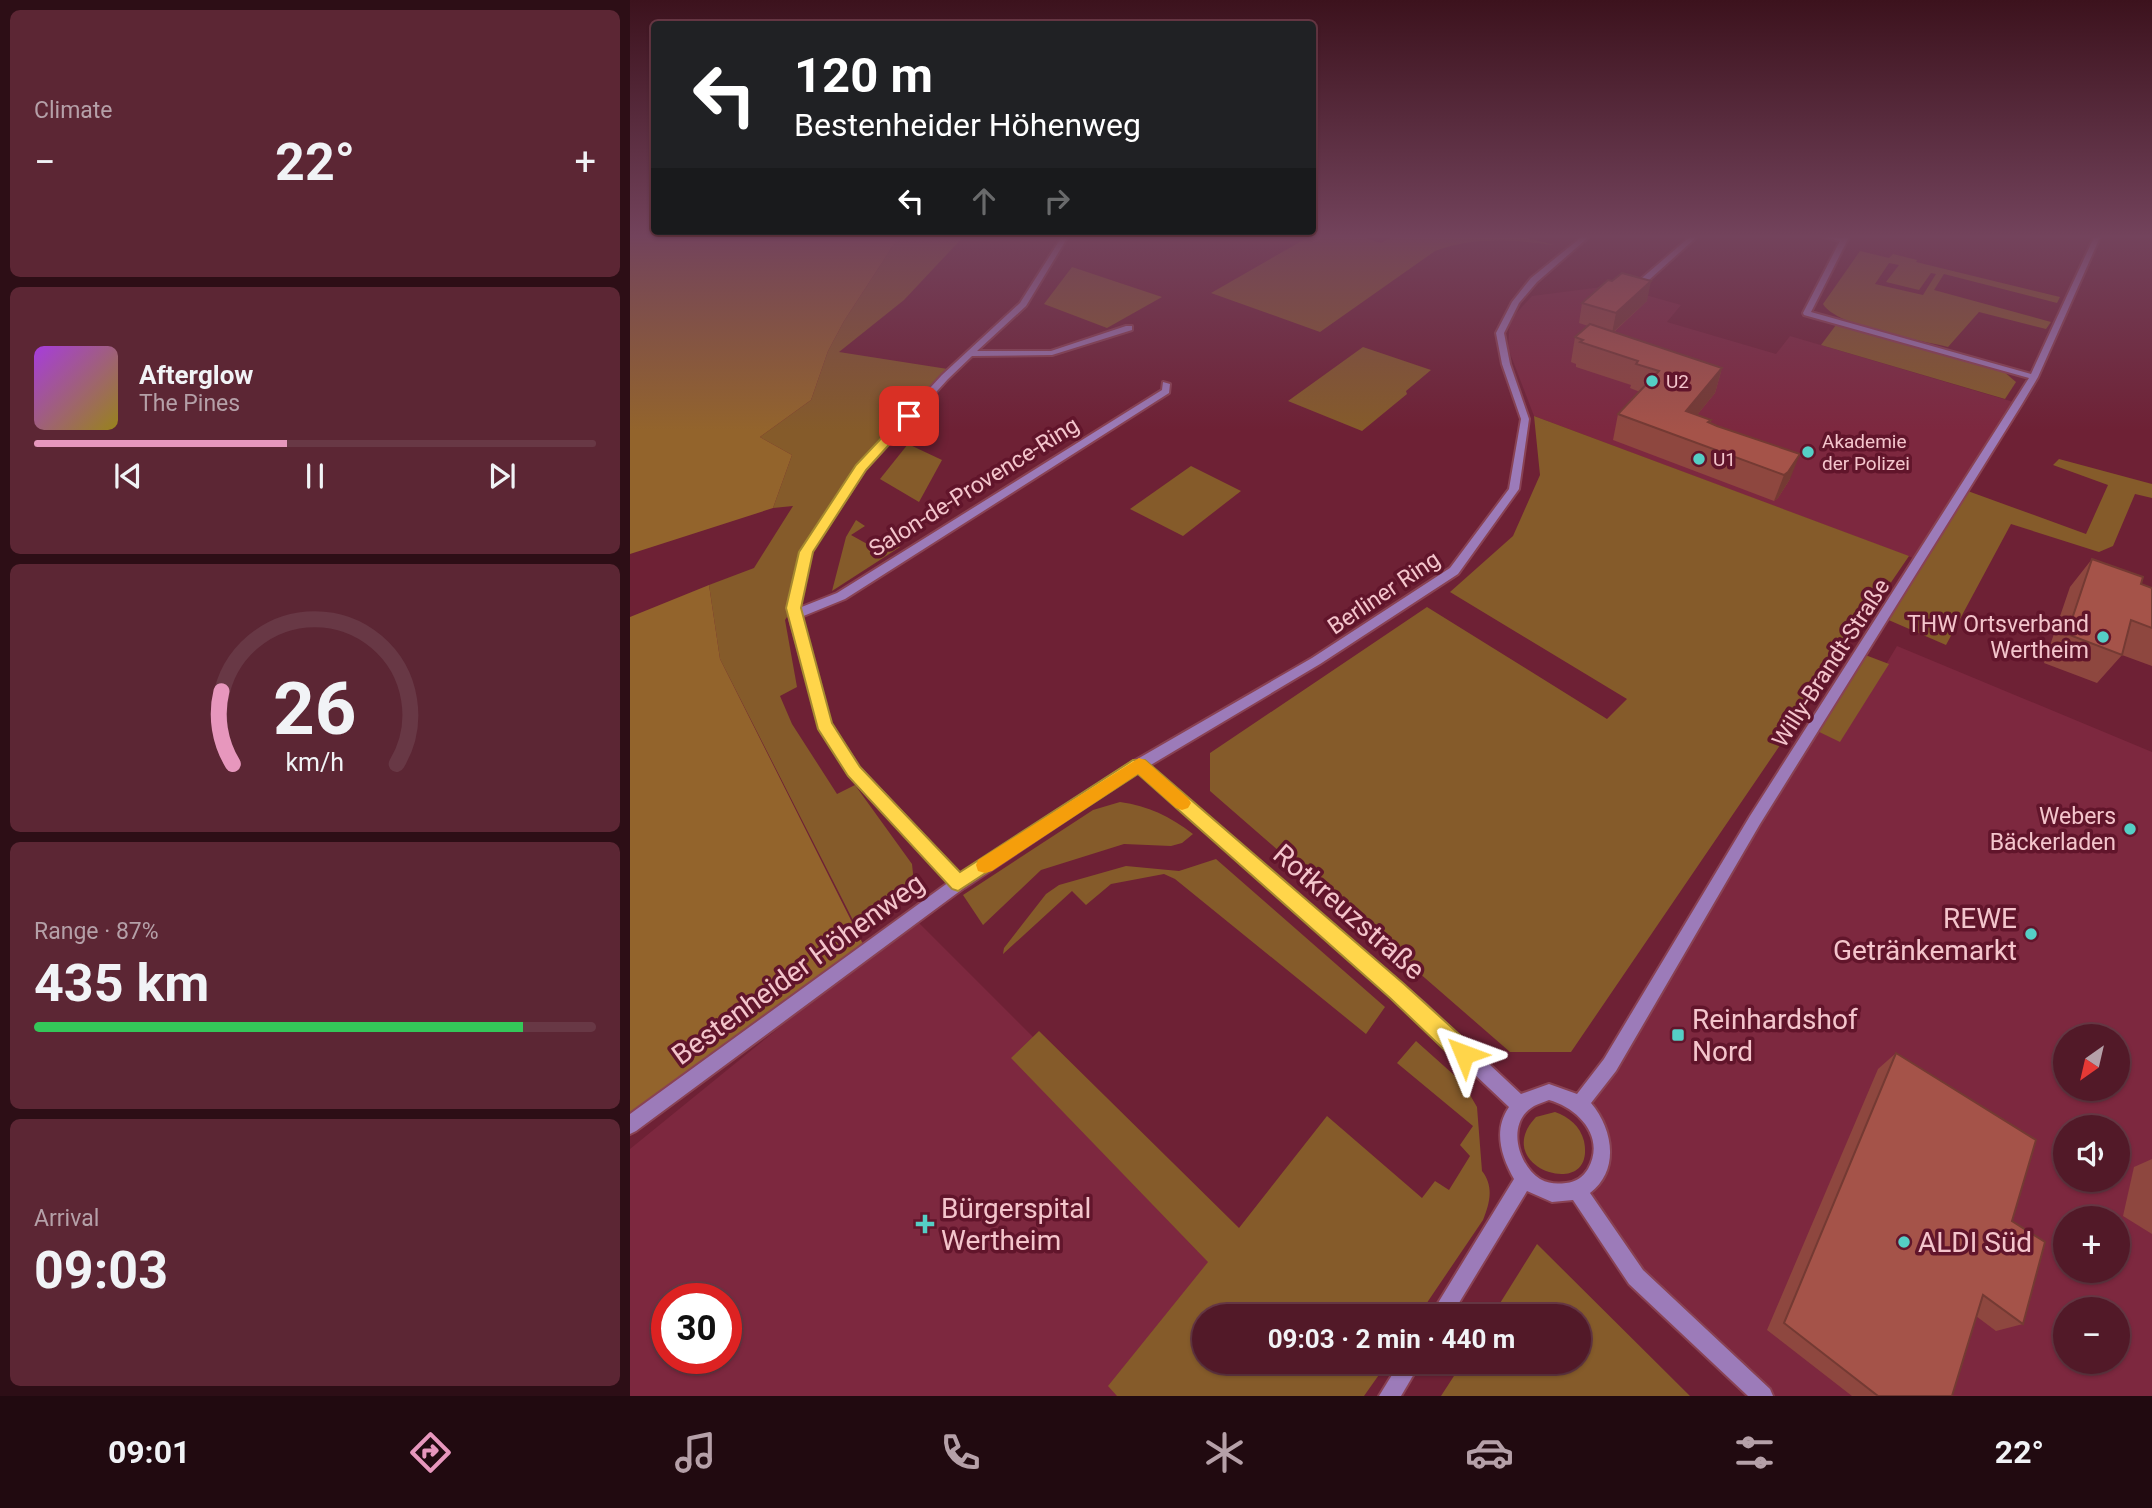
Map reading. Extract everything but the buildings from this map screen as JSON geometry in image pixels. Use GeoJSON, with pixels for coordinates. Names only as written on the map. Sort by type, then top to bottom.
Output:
{"type":"FeatureCollection","features":[{"type":"Feature","properties":{"kind":"street"},"geometry":{"type":"LineString","coordinates":[[958,883],[854,771],[824,724],[794,615],[806,552],[861,468],[945,377],[1025,300]]}},
{"type":"Feature","properties":{"kind":"street","name":"Berliner Ring"},"geometry":{"type":"LineString","coordinates":[[1139,765],[1316,660],[1454,571],[1514,489],[1525,419],[1506,364],[1500,332],[1518,300]]}},
{"type":"Feature","properties":{"kind":"street"},"geometry":{"type":"LineString","coordinates":[[1814,300],[1807,313],[2034,377]]}},
{"type":"Feature","properties":{"kind":"street","name":"Willy-Brandt-Straße"},"geometry":{"type":"LineString","coordinates":[[1580,1104],[1647,1006],[1755,820],[1921,561],[2034,377],[2068,300]]}},
{"type":"Feature","properties":{"kind":"street"},"geometry":{"type":"LineString","coordinates":[[972,354],[1052,354],[1129,328]]}},
{"type":"Feature","properties":{"kind":"street","name":"Salon-de-Provence-Ring"},"geometry":{"type":"LineString","coordinates":[[794,615],[841,596],[1166,391],[1166,384]]}},
{"type":"Feature","properties":{"kind":"street","name":"Bestenheider Höhenweg"},"geometry":{"type":"LineString","coordinates":[[630,1125],[958,883],[1139,765]]}},
{"type":"Feature","properties":{"kind":"street","name":"Rotkreuzstraße"},"geometry":{"type":"LineString","coordinates":[[1139,765],[1418,1009],[1520,1105]]}},
{"type":"Feature","properties":{"kind":"street"},"geometry":{"type":"LineString","coordinates":[[1549,1092],[1580,1104],[1598,1129],[1602,1155],[1593,1178],[1577,1190],[1564,1194],[1546,1191],[1525,1178],[1513,1160],[1508,1144],[1509,1125],[1520,1105],[1529,1097],[1549,1092]]}},
{"type":"Feature","properties":{"kind":"street"},"geometry":{"type":"LineString","coordinates":[[1447,1304],[1525,1178]]}},
{"type":"Feature","properties":{"kind":"street"},"geometry":{"type":"LineString","coordinates":[[1577,1190],[1636,1277],[1763,1396]]}},
{"type":"Feature","properties":{"kind":"street"},"geometry":{"type":"LineString","coordinates":[[1389,1396],[1403,1374]]}},
{"type":"Feature","properties":{"kind":"shaded area"},"geometry":{"type":"Polygon","coordinates":[[[630,300],[858,300],[828,351],[811,400],[760,437],[792,455],[773,508],[630,554],[630,300]]]}},
{"type":"Feature","properties":{"kind":"shaded area"},"geometry":{"type":"Polygon","coordinates":[[[858,300],[904,300],[839,352],[954,370],[861,468],[806,552],[793,608],[785,620],[797,687],[780,696],[792,724],[837,794],[855,785],[912,864],[914,883],[903,900],[859,932],[720,659],[709,585],[754,568],[793,506],[773,508],[792,455],[760,437],[811,400],[828,351],[858,300]]]}},
{"type":"Feature","properties":{"kind":"shaded area"},"geometry":{"type":"Polygon","coordinates":[[[1047,300],[1156,300],[1107,328],[1044,304],[1047,300]]]}},
{"type":"Feature","properties":{"kind":"shaded area"},"geometry":{"type":"Polygon","coordinates":[[[1231,300],[1365,300],[1320,332],[1231,300]]]}},
{"type":"Feature","properties":{"kind":"shaded area","name":"Akademie der Polizei"},"geometry":{"type":"Polygon","coordinates":[[[1528,300],[1664,300],[1681,305],[1667,322],[1776,354],[1790,336],[2017,403],[1921,561],[1534,416],[1508,348],[1510,320],[1528,300]]]}},
{"type":"Feature","properties":{"kind":"shaded area"},"geometry":{"type":"Polygon","coordinates":[[[1826,300],[1971,300],[2051,322],[2046,329],[1979,312],[1948,347],[1861,326],[1831,312],[1823,304],[1826,300]]]}},
{"type":"Feature","properties":{"kind":"shaded area"},"geometry":{"type":"Polygon","coordinates":[[[1836,325],[2003,371],[2016,382],[2005,399],[1821,345],[1836,325]]]}},
{"type":"Feature","properties":{"kind":"shaded area"},"geometry":{"type":"Polygon","coordinates":[[[1363,347],[1431,370],[1362,431],[1288,401],[1363,347]]]}},
{"type":"Feature","properties":{"kind":"shaded area"},"geometry":{"type":"Polygon","coordinates":[[[1534,416],[1909,556],[1571,1052],[1510,1052],[1210,791],[1210,753],[1427,607],[1607,719],[1627,699],[1450,592],[1513,536],[1540,475],[1534,416]]]}},
{"type":"Feature","properties":{"kind":"shaded area"},"geometry":{"type":"Polygon","coordinates":[[[908,444],[942,460],[919,502],[880,479],[908,444]]]}},
{"type":"Feature","properties":{"kind":"shaded area"},"geometry":{"type":"Polygon","coordinates":[[[2059,459],[2152,484],[2152,498],[2135,494],[2113,546],[2099,552],[2011,524],[1946,645],[1884,618],[1965,490],[2086,534],[2108,485],[2053,465],[2059,459]]]}},
{"type":"Feature","properties":{"kind":"shaded area"},"geometry":{"type":"Polygon","coordinates":[[[1191,466],[1241,491],[1183,536],[1130,509],[1191,466]]]}},
{"type":"Feature","properties":{"kind":"shaded area"},"geometry":{"type":"Polygon","coordinates":[[[856,520],[865,526],[851,535],[878,550],[892,543],[900,547],[832,591],[846,537],[856,520]]]}},
{"type":"Feature","properties":{"kind":"shaded area"},"geometry":{"type":"Polygon","coordinates":[[[709,585],[720,659],[866,950],[630,1125],[630,617],[709,585]]]}},
{"type":"Feature","properties":{"kind":"shaded area"},"geometry":{"type":"Polygon","coordinates":[[[1897,646],[2152,752],[2152,1396],[1762,1396],[1636,1277],[1577,1190],[1602,1155],[1580,1104],[1813,729],[1840,741],[1897,646]]]}},
{"type":"Feature","properties":{"kind":"shaded area"},"geometry":{"type":"Polygon","coordinates":[[[1860,653],[1889,664],[1840,742],[1813,729],[1860,653]]]}},
{"type":"Feature","properties":{"kind":"shaded area"},"geometry":{"type":"Polygon","coordinates":[[[1120,802],[1158,813],[1193,834],[1182,843],[1171,846],[1124,844],[1041,870],[983,925],[963,895],[1093,810],[1120,802]]]}},
{"type":"Feature","properties":{"kind":"shaded area"},"geometry":{"type":"Polygon","coordinates":[[[1216,859],[1385,1007],[1366,1034],[1175,879],[1164,874],[1111,884],[1086,905],[1072,891],[1003,954],[1004,948],[1046,894],[1059,885],[1126,866],[1179,871],[1216,859]]]}},
{"type":"Feature","properties":{"kind":"shaded area","name":"Bürgerspital Wertheim"},"geometry":{"type":"Polygon","coordinates":[[[919,923],[1300,1304],[1192,1304],[1192,1374],[1258,1374],[1356,1396],[630,1396],[630,1149],[818,996],[919,923]]]}},
{"type":"Feature","properties":{"kind":"shaded area"},"geometry":{"type":"Polygon","coordinates":[[[1039,1031],[1239,1228],[1327,1116],[1422,1198],[1435,1181],[1449,1190],[1470,1156],[1460,1145],[1473,1126],[1397,1063],[1416,1041],[1463,1083],[1477,1107],[1482,1171],[1489,1189],[1489,1201],[1483,1220],[1426,1304],[1192,1304],[1192,1374],[1380,1374],[1364,1396],[1117,1396],[1108,1386],[1208,1262],[1011,1058],[1039,1031]]]}},
{"type":"Feature","properties":{"kind":"shaded area"},"geometry":{"type":"Polygon","coordinates":[[[1555,1112],[1573,1123],[1584,1141],[1584,1160],[1575,1171],[1562,1174],[1547,1171],[1534,1163],[1525,1151],[1525,1135],[1536,1117],[1555,1112]]]}},
{"type":"Feature","properties":{"kind":"shaded area"},"geometry":{"type":"Polygon","coordinates":[[[1537,1244],[1690,1396],[1441,1396],[1455,1374],[1591,1374],[1591,1304],[1500,1304],[1537,1244]]]}},
{"type":"Feature","properties":{"kind":"slow traffic"},"geometry":{"type":"LineString","coordinates":[[985,865],[1139,765],[1182,803]]}},
{"type":"Feature","properties":{"kind":"place","name":"U2"},"geometry":{"type":"Point","coordinates":[1652,381]}},
{"type":"Feature","properties":{"kind":"place","name":"Akademie der Polizei"},"geometry":{"type":"Point","coordinates":[1808,452]}},
{"type":"Feature","properties":{"kind":"place","name":"U1"},"geometry":{"type":"Point","coordinates":[1699,459]}},
{"type":"Feature","properties":{"kind":"place","name":"THW Ortsverband Wertheim"},"geometry":{"type":"Point","coordinates":[2103,637]}},
{"type":"Feature","properties":{"kind":"place","name":"Webers Bäckerladen"},"geometry":{"type":"Point","coordinates":[2130,829]}},
{"type":"Feature","properties":{"kind":"place","name":"REWE Getränkemarkt"},"geometry":{"type":"Point","coordinates":[2031,934]}},
{"type":"Feature","properties":{"kind":"place","name":"Reinhardshof Nord"},"geometry":{"type":"Point","coordinates":[1678,1035]}},
{"type":"Feature","properties":{"kind":"place","name":"Bürgerspital Wertheim"},"geometry":{"type":"Point","coordinates":[925,1224]}},
{"type":"Feature","properties":{"kind":"place","name":"ALDI Süd"},"geometry":{"type":"Point","coordinates":[1904,1242]}},
{"type":"Feature","properties":{"kind":"route"},"geometry":{"type":"LineString","coordinates":[[909,416],[861,468],[806,552],[793,608],[824,724],[854,771],[958,883],[1139,765],[1418,1009],[1464,1054]]}}]}
